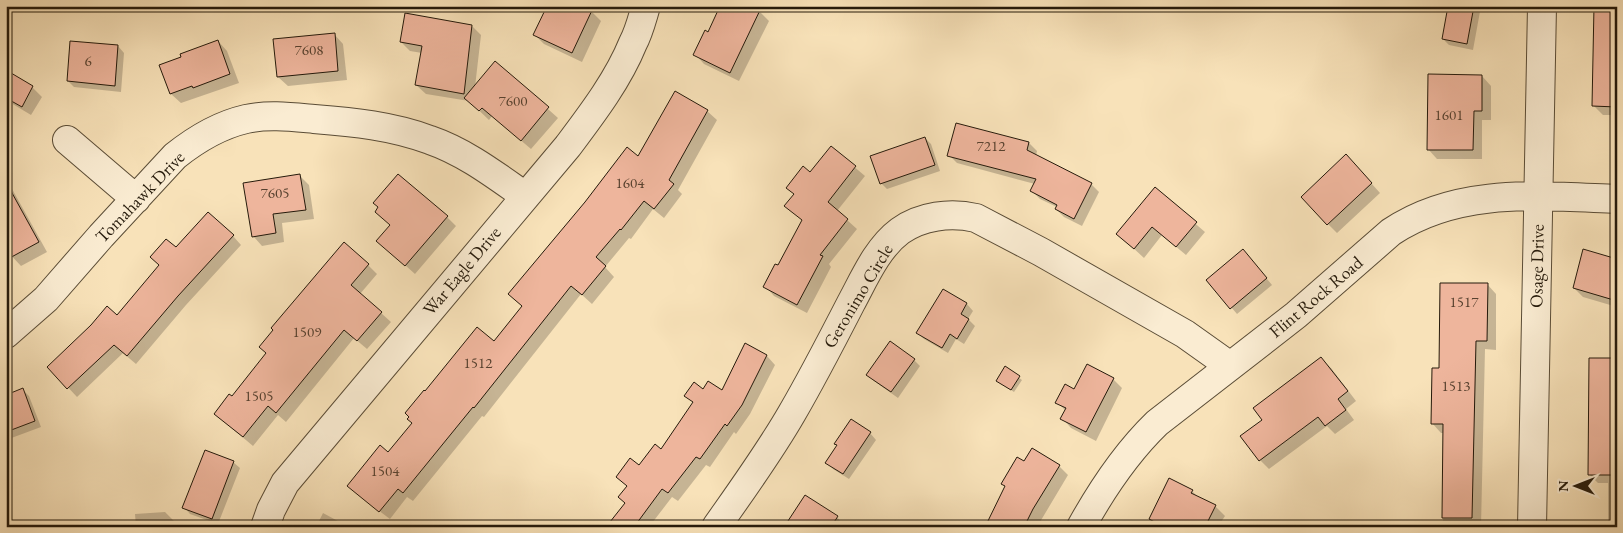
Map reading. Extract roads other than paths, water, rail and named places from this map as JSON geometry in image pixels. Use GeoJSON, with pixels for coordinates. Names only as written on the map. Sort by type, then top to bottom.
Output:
{"type":"FeatureCollection","features":[{"type":"Feature","properties":{"kind":"street","name":"War Eagle Drive"},"geometry":{"type":"LineString","coordinates":[[265,527],[271,510],[285,483],[584,125],[614,80],[633,44],[646,6]]}},
{"type":"Feature","properties":{"kind":"street","name":"Osage Drive"},"geometry":{"type":"LineString","coordinates":[[1532,527],[1542,6]]}},
{"type":"Feature","properties":{"kind":"street","name":"Tomahawk Drive"},"geometry":{"type":"LineString","coordinates":[[6,334],[46,299],[176,156],[215,130],[244,119],[264,116],[302,118],[353,122],[394,129],[431,140],[467,157],[525,196]]}},
{"type":"Feature","properties":{"kind":"street"},"geometry":{"type":"LineString","coordinates":[[67,140],[136,199]]}},
{"type":"Feature","properties":{"kind":"street","name":"Flint Rock Road"},"geometry":{"type":"LineString","coordinates":[[1081,527],[1115,471],[1157,423],[1296,315],[1391,232],[1427,213],[1484,198],[1538,196],[1617,199]]}},
{"type":"Feature","properties":{"kind":"street","name":"Geronimo Circle"},"geometry":{"type":"LineString","coordinates":[[716,527],[761,464],[792,414],[884,246],[899,232],[913,223],[925,219],[945,215],[964,215],[976,218],[1185,334],[1230,366]]}}]}
